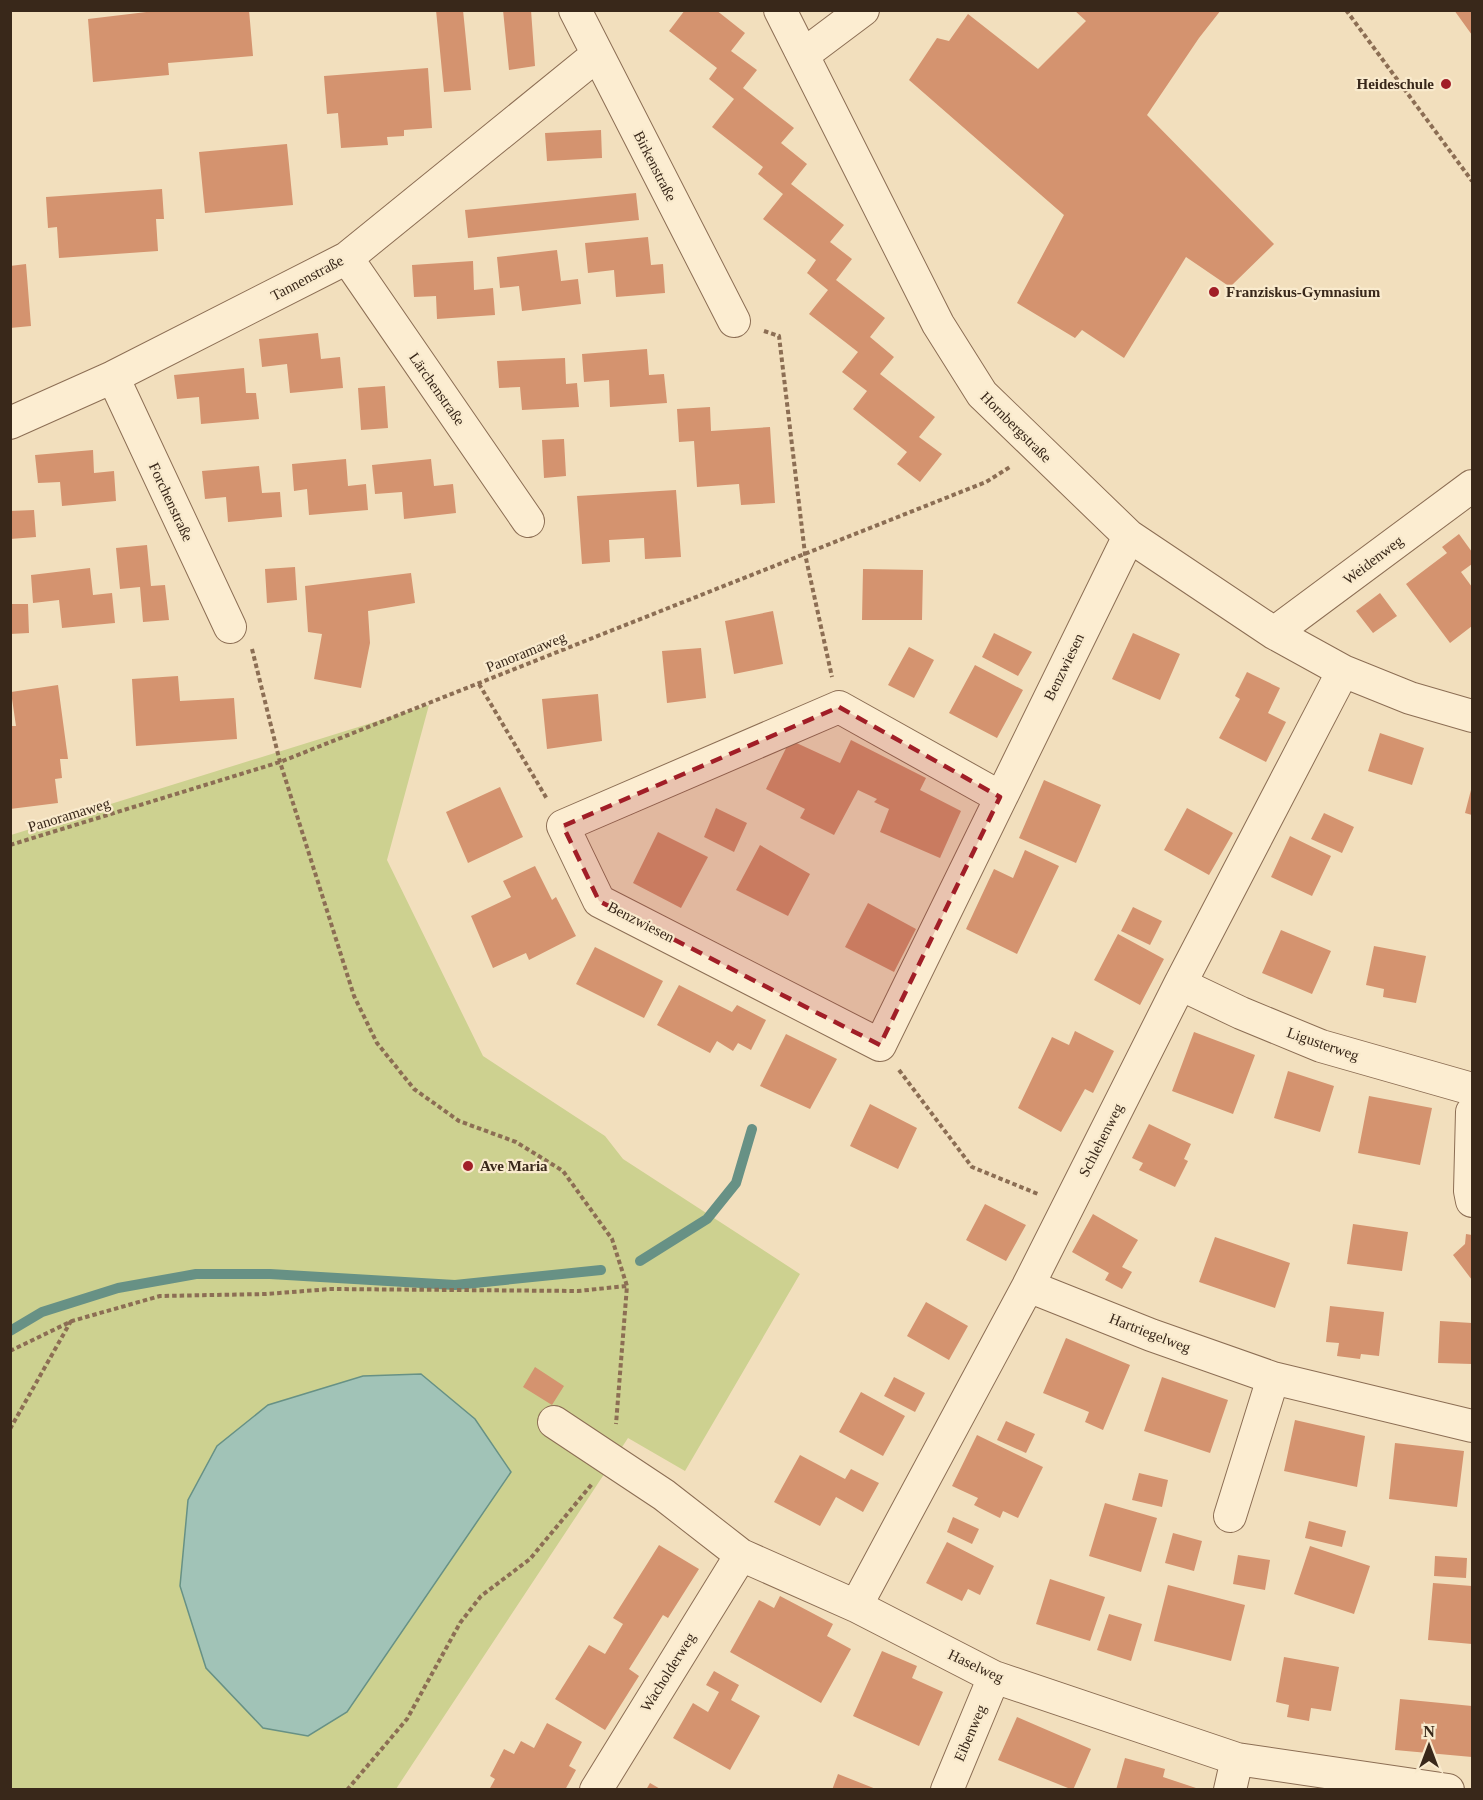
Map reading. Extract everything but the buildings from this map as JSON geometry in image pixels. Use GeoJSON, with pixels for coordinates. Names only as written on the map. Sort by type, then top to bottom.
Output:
{"type":"FeatureCollection","features":[{"type":"Feature","properties":{"kind":"street","name":"Birkenstraße"},"geometry":{"type":"LineString","coordinates":[[575,10],[734,321]]}},
{"type":"Feature","properties":{"kind":"street","name":"Hornbergstraße"},"geometry":{"type":"LineString","coordinates":[[780,10],[938,324],[982,394],[1129,536],[1274,633],[1343,671],[1410,698],[1473,716]]}},
{"type":"Feature","properties":{"kind":"street"},"geometry":{"type":"LineString","coordinates":[[802,55],[863,10]]}},
{"type":"Feature","properties":{"kind":"street","name":"Tannenstraße"},"geometry":{"type":"LineString","coordinates":[[10,423],[113,377],[347,258],[597,55]]}},
{"type":"Feature","properties":{"kind":"street","name":"Lärchenstraße"},"geometry":{"type":"LineString","coordinates":[[347,258],[528,521]]}},
{"type":"Feature","properties":{"kind":"street","name":"Forchenstraße"},"geometry":{"type":"LineString","coordinates":[[113,377],[230,627]]}},
{"type":"Feature","properties":{"kind":"street","name":"Weidenweg"},"geometry":{"type":"LineString","coordinates":[[1274,633],[1473,486]]}},
{"type":"Feature","properties":{"kind":"street","name":"Benzwiesen"},"geometry":{"type":"LineString","coordinates":[[562,826],[599,901],[880,1045],[1129,536]]}},
{"type":"Feature","properties":{"kind":"street","name":"Schlehenweg"},"geometry":{"type":"LineString","coordinates":[[856,1606],[1028,1286],[1180,984],[1343,671]]}},
{"type":"Feature","properties":{"kind":"street"},"geometry":{"type":"LineString","coordinates":[[562,826],[839,707],[1000,798]]}},
{"type":"Feature","properties":{"kind":"street","name":"Ligusterweg"},"geometry":{"type":"LineString","coordinates":[[1180,984],[1241,1013],[1322,1046],[1473,1089]]}},
{"type":"Feature","properties":{"kind":"street"},"geometry":{"type":"LineString","coordinates":[[1473,1112],[1470,1191],[1473,1201]]}},
{"type":"Feature","properties":{"kind":"street","name":"Hartriegelweg"},"geometry":{"type":"LineString","coordinates":[[1028,1286],[1151,1335],[1273,1378],[1473,1426]]}},
{"type":"Feature","properties":{"kind":"street"},"geometry":{"type":"LineString","coordinates":[[1230,1516],[1273,1378]]}},
{"type":"Feature","properties":{"kind":"street","name":"Haselweg"},"geometry":{"type":"LineString","coordinates":[[554,1422],[613,1460],[741,1555],[856,1606],[994,1677],[1237,1759],[1448,1790]]}},
{"type":"Feature","properties":{"kind":"street","name":"Wacholderweg"},"geometry":{"type":"LineString","coordinates":[[596,1790],[741,1555]]}},
{"type":"Feature","properties":{"kind":"street","name":"Eibenweg"},"geometry":{"type":"LineString","coordinates":[[946,1790],[994,1677]]}},
{"type":"Feature","properties":{"kind":"street"},"geometry":{"type":"LineString","coordinates":[[1230,1790],[1237,1759]]}},
{"type":"Feature","properties":{"kind":"path"},"geometry":{"type":"LineString","coordinates":[[1346,10],[1473,181]]}},
{"type":"Feature","properties":{"kind":"path"},"geometry":{"type":"LineString","coordinates":[[734,321],[779,336],[805,554],[839,707]]}},
{"type":"Feature","properties":{"kind":"path","name":"Panoramaweg"},"geometry":{"type":"LineString","coordinates":[[10,845],[280,762],[986,482],[1038,450]]}},
{"type":"Feature","properties":{"kind":"path"},"geometry":{"type":"LineString","coordinates":[[230,627],[252,649],[280,762],[354,996],[377,1043],[414,1089],[459,1121],[516,1142],[563,1172],[612,1239],[627,1286],[613,1460],[530,1559],[481,1596],[459,1623],[407,1719],[347,1790]]}},
{"type":"Feature","properties":{"kind":"path"},"geometry":{"type":"LineString","coordinates":[[479,684],[562,826]]}},
{"type":"Feature","properties":{"kind":"path"},"geometry":{"type":"LineString","coordinates":[[880,1045],[972,1167],[1068,1206]]}},
{"type":"Feature","properties":{"kind":"path"},"geometry":{"type":"LineString","coordinates":[[10,1351],[72,1321],[160,1296],[266,1294],[342,1289],[578,1291],[627,1286]]}},
{"type":"Feature","properties":{"kind":"path"},"geometry":{"type":"LineString","coordinates":[[10,1429],[72,1321]]}},
{"type":"Feature","properties":{"kind":"highlighted area"},"geometry":{"type":"Polygon","coordinates":[[[839,707],[1000,797],[880,1045],[599,901],[563,826],[839,707]]]}},
{"type":"Feature","properties":{"kind":"green space"},"geometry":{"type":"Polygon","coordinates":[[[429,705],[387,860],[483,1056],[605,1136],[623,1159],[800,1274],[685,1471],[628,1438],[396,1789],[11,1790],[11,835],[429,705]]]}},
{"type":"Feature","properties":{"kind":"water"},"geometry":{"type":"Polygon","coordinates":[[[421,1374],[475,1419],[511,1472],[347,1712],[308,1736],[263,1728],[206,1668],[180,1586],[188,1500],[217,1446],[268,1405],[363,1376],[421,1374]]]}},
{"type":"Feature","properties":{"kind":"waterway"},"geometry":{"type":"LineString","coordinates":[[640,1261],[707,1219],[736,1183],[752,1129]]}},
{"type":"Feature","properties":{"kind":"waterway"},"geometry":{"type":"LineString","coordinates":[[10,1331],[42,1312],[118,1288],[196,1274],[270,1274],[455,1285],[601,1270]]}},
{"type":"Feature","properties":{"kind":"place","name":"Heideschule"},"geometry":{"type":"Point","coordinates":[1446,84]}},
{"type":"Feature","properties":{"kind":"place","name":"Franziskus-Gymnasium"},"geometry":{"type":"Point","coordinates":[1214,292]}},
{"type":"Feature","properties":{"kind":"place","name":"Ave Maria"},"geometry":{"type":"Point","coordinates":[468,1166]}}]}
